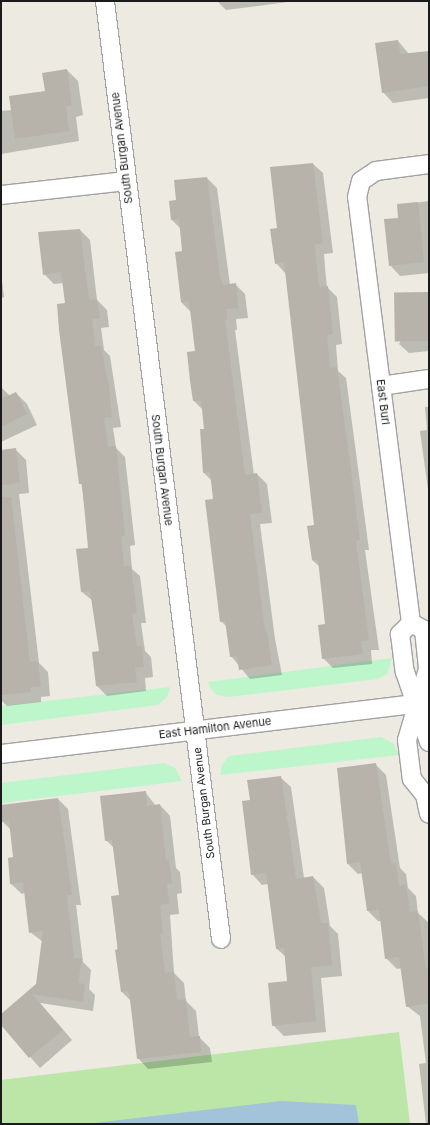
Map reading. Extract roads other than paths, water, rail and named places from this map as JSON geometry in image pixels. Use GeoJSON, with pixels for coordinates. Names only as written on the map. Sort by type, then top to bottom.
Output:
{"type":"FeatureCollection","features":[{"type":"Feature","properties":{"kind":"street","name":"South Burgan Avenue"},"geometry":{"type":"LineString","coordinates":[[105,1],[126,181],[221,939]]}},
{"type":"Feature","properties":{"kind":"street","name":"East Burl"},"geometry":{"type":"LineString","coordinates":[[411,623],[357,198],[361,180],[376,171],[429,164]]}},
{"type":"Feature","properties":{"kind":"street"},"geometry":{"type":"LineString","coordinates":[[1,195],[126,181]]}},
{"type":"Feature","properties":{"kind":"street"},"geometry":{"type":"LineString","coordinates":[[380,386],[429,379]]}},
{"type":"Feature","properties":{"kind":"street"},"geometry":{"type":"LineString","coordinates":[[429,742],[423,703],[405,672],[400,634],[411,623],[424,630],[428,669],[423,703],[407,740],[412,779],[427,790],[429,814]]}},
{"type":"Feature","properties":{"kind":"street","name":"East Hamilton Avenue"},"geometry":{"type":"LineString","coordinates":[[1,754],[423,703]]}},
{"type":"Feature","properties":{"kind":"water"},"geometry":{"type":"Polygon","coordinates":[[[281,1101],[356,1105],[359,1124],[86,1124],[281,1101]]]}}]}
